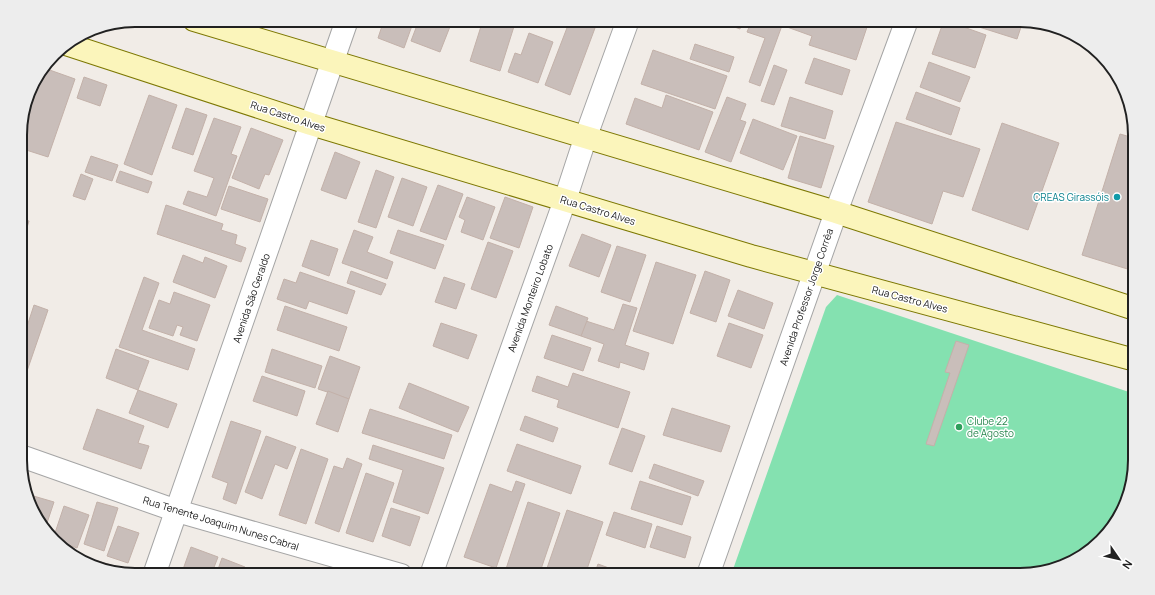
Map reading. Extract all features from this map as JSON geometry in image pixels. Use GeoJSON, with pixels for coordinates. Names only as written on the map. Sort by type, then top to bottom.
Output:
{"type":"FeatureCollection","features":[{"type":"Feature","properties":{"kind":"main road"},"geometry":{"type":"LineString","coordinates":[[218,27],[836,212],[1128,307]]}},
{"type":"Feature","properties":{"kind":"main road","name":"Rua Castro Alves"},"geometry":{"type":"LineString","coordinates":[[73,46],[312,124],[751,256],[1128,358]]}},
{"type":"Feature","properties":{"kind":"street","name":"Avenida São Geraldo"},"geometry":{"type":"LineString","coordinates":[[157,568],[344,27]]}},
{"type":"Feature","properties":{"kind":"street","name":"Avenida Monteiro Lobato"},"geometry":{"type":"LineString","coordinates":[[434,568],[625,27]]}},
{"type":"Feature","properties":{"kind":"street","name":"Avenida Professor Jorge Corrêa"},"geometry":{"type":"LineString","coordinates":[[710,568],[814,273],[904,27]]}},
{"type":"Feature","properties":{"kind":"street","name":"Rua Tenente Joaquim Nunes Cabral"},"geometry":{"type":"LineString","coordinates":[[27,458],[177,511],[376,568]]}},
{"type":"Feature","properties":{"kind":"green space","name":"Clube 22 de Agosto"},"geometry":{"type":"Polygon","coordinates":[[[837,295],[1128,392],[1127,474],[1120,501],[1110,520],[1091,541],[1068,557],[1041,566],[1027,568],[733,568],[826,307],[837,295]]]}},
{"type":"Feature","properties":{"kind":"building"},"geometry":{"type":"Polygon","coordinates":[[[382,27],[412,27],[404,48],[378,38],[382,27]]]}},
{"type":"Feature","properties":{"kind":"building"},"geometry":{"type":"Polygon","coordinates":[[[416,27],[450,27],[440,52],[411,41],[416,27]]]}},
{"type":"Feature","properties":{"kind":"building"},"geometry":{"type":"Polygon","coordinates":[[[481,27],[514,27],[500,71],[470,61],[481,27]]]}},
{"type":"Feature","properties":{"kind":"building"},"geometry":{"type":"Polygon","coordinates":[[[567,27],[595,28],[570,95],[545,85],[567,27]]]}},
{"type":"Feature","properties":{"kind":"building"},"geometry":{"type":"Polygon","coordinates":[[[749,27],[781,27],[760,86],[749,82],[765,38],[747,32],[749,27]]]}},
{"type":"Feature","properties":{"kind":"building"},"geometry":{"type":"Polygon","coordinates":[[[787,27],[867,27],[856,60],[809,45],[812,36],[787,27]]]}},
{"type":"Feature","properties":{"kind":"building"},"geometry":{"type":"Polygon","coordinates":[[[942,27],[964,27],[986,35],[975,68],[932,54],[942,27]]]}},
{"type":"Feature","properties":{"kind":"building"},"geometry":{"type":"Polygon","coordinates":[[[979,27],[1021,27],[1017,39],[979,27]]]}},
{"type":"Feature","properties":{"kind":"building"},"geometry":{"type":"Polygon","coordinates":[[[529,33],[553,42],[538,83],[508,72],[515,53],[521,55],[529,33]]]}},
{"type":"Feature","properties":{"kind":"building"},"geometry":{"type":"Polygon","coordinates":[[[695,44],[734,57],[729,72],[690,59],[695,44]]]}},
{"type":"Feature","properties":{"kind":"building"},"geometry":{"type":"Polygon","coordinates":[[[653,50],[727,76],[715,109],[641,84],[653,50]]]}},
{"type":"Feature","properties":{"kind":"building"},"geometry":{"type":"Polygon","coordinates":[[[814,58],[850,70],[842,95],[805,83],[814,58]]]}},
{"type":"Feature","properties":{"kind":"building"},"geometry":{"type":"Polygon","coordinates":[[[929,62],[970,77],[960,102],[920,87],[929,62]]]}},
{"type":"Feature","properties":{"kind":"building"},"geometry":{"type":"Polygon","coordinates":[[[774,65],[787,70],[774,105],[761,101],[774,65]]]}},
{"type":"Feature","properties":{"kind":"building"},"geometry":{"type":"Polygon","coordinates":[[[49,70],[75,79],[48,157],[27,150],[27,128],[35,94],[49,70]]]}},
{"type":"Feature","properties":{"kind":"building"},"geometry":{"type":"Polygon","coordinates":[[[84,77],[107,85],[100,106],[77,98],[84,77]]]}},
{"type":"Feature","properties":{"kind":"building"},"geometry":{"type":"Polygon","coordinates":[[[916,92],[960,108],[951,135],[906,119],[916,92]]]}},
{"type":"Feature","properties":{"kind":"building"},"geometry":{"type":"Polygon","coordinates":[[[149,95],[177,105],[152,175],[124,164],[149,95]]]}},
{"type":"Feature","properties":{"kind":"building"},"geometry":{"type":"Polygon","coordinates":[[[666,95],[713,112],[699,150],[626,124],[635,98],[662,108],[666,95]]]}},
{"type":"Feature","properties":{"kind":"building"},"geometry":{"type":"Polygon","coordinates":[[[727,97],[746,104],[740,120],[746,122],[731,162],[705,152],[727,97]]]}},
{"type":"Feature","properties":{"kind":"building"},"geometry":{"type":"Polygon","coordinates":[[[790,97],[833,111],[825,139],[781,126],[790,97]]]}},
{"type":"Feature","properties":{"kind":"building"},"geometry":{"type":"Polygon","coordinates":[[[186,108],[207,115],[193,155],[172,148],[186,108]]]}},
{"type":"Feature","properties":{"kind":"building"},"geometry":{"type":"Polygon","coordinates":[[[214,118],[241,127],[231,154],[237,156],[216,216],[183,204],[188,191],[207,197],[214,178],[194,171],[214,118]]]}},
{"type":"Feature","properties":{"kind":"building"},"geometry":{"type":"Polygon","coordinates":[[[753,119],[797,136],[783,170],[740,153],[753,119]]]}},
{"type":"Feature","properties":{"kind":"building"},"geometry":{"type":"Polygon","coordinates":[[[896,122],[980,149],[963,197],[943,191],[932,224],[868,202],[896,122]]]}},
{"type":"Feature","properties":{"kind":"building"},"geometry":{"type":"Polygon","coordinates":[[[1002,123],[1059,143],[1028,230],[972,210],[1002,123]]]}},
{"type":"Feature","properties":{"kind":"building"},"geometry":{"type":"Polygon","coordinates":[[[251,128],[283,140],[269,175],[265,174],[259,189],[232,178],[251,128]]]}},
{"type":"Feature","properties":{"kind":"building","name":"CREAS Girassóis"},"geometry":{"type":"Polygon","coordinates":[[[1120,134],[1128,136],[1128,269],[1082,255],[1120,134]]]}},
{"type":"Feature","properties":{"kind":"building"},"geometry":{"type":"Polygon","coordinates":[[[800,136],[834,146],[821,188],[788,178],[800,136]]]}},
{"type":"Feature","properties":{"kind":"building"},"geometry":{"type":"Polygon","coordinates":[[[335,152],[360,162],[346,199],[321,190],[335,152]]]}},
{"type":"Feature","properties":{"kind":"building"},"geometry":{"type":"Polygon","coordinates":[[[91,156],[118,165],[112,181],[85,172],[91,156]]]}},
{"type":"Feature","properties":{"kind":"building"},"geometry":{"type":"Polygon","coordinates":[[[376,170],[394,177],[376,228],[358,222],[376,170]]]}},
{"type":"Feature","properties":{"kind":"building"},"geometry":{"type":"Polygon","coordinates":[[[120,171],[152,182],[148,193],[116,182],[120,171]]]}},
{"type":"Feature","properties":{"kind":"building"},"geometry":{"type":"Polygon","coordinates":[[[81,174],[93,179],[85,200],[73,196],[81,174]]]}},
{"type":"Feature","properties":{"kind":"building"},"geometry":{"type":"Polygon","coordinates":[[[402,178],[427,187],[413,226],[388,217],[402,178]]]}},
{"type":"Feature","properties":{"kind":"building"},"geometry":{"type":"Polygon","coordinates":[[[438,185],[463,194],[446,240],[420,231],[438,185]]]}},
{"type":"Feature","properties":{"kind":"building"},"geometry":{"type":"Polygon","coordinates":[[[229,186],[268,199],[260,222],[221,209],[229,186]]]}},
{"type":"Feature","properties":{"kind":"building"},"geometry":{"type":"Polygon","coordinates":[[[467,197],[495,207],[483,240],[461,232],[465,220],[459,217],[467,197]]]}},
{"type":"Feature","properties":{"kind":"building"},"geometry":{"type":"Polygon","coordinates":[[[505,197],[533,207],[519,248],[490,238],[505,197]]]}},
{"type":"Feature","properties":{"kind":"building"},"geometry":{"type":"Polygon","coordinates":[[[166,205],[223,224],[221,230],[237,235],[235,244],[246,248],[241,262],[157,234],[166,205]]]}},
{"type":"Feature","properties":{"kind":"building"},"geometry":{"type":"Polygon","coordinates":[[[354,230],[373,237],[367,252],[393,262],[387,279],[342,263],[354,230]]]}},
{"type":"Feature","properties":{"kind":"building"},"geometry":{"type":"Polygon","coordinates":[[[398,230],[444,245],[435,269],[390,253],[398,230]]]}},
{"type":"Feature","properties":{"kind":"building"},"geometry":{"type":"Polygon","coordinates":[[[582,234],[611,245],[599,277],[569,266],[582,234]]]}},
{"type":"Feature","properties":{"kind":"building"},"geometry":{"type":"Polygon","coordinates":[[[311,240],[338,249],[329,276],[302,266],[311,240]]]}},
{"type":"Feature","properties":{"kind":"building"},"geometry":{"type":"Polygon","coordinates":[[[488,242],[513,251],[496,298],[471,289],[488,242]]]}},
{"type":"Feature","properties":{"kind":"building"},"geometry":{"type":"Polygon","coordinates":[[[617,246],[646,255],[630,302],[601,292],[617,246]]]}},
{"type":"Feature","properties":{"kind":"building"},"geometry":{"type":"Polygon","coordinates":[[[183,255],[203,263],[205,257],[227,266],[215,298],[173,282],[183,255]]]}},
{"type":"Feature","properties":{"kind":"building"},"geometry":{"type":"Polygon","coordinates":[[[656,262],[696,275],[673,344],[633,331],[656,262]]]}},
{"type":"Feature","properties":{"kind":"building"},"geometry":{"type":"Polygon","coordinates":[[[351,271],[386,284],[381,295],[347,283],[351,271]]]}},
{"type":"Feature","properties":{"kind":"building"},"geometry":{"type":"Polygon","coordinates":[[[705,271],[730,280],[716,322],[690,313],[705,271]]]}},
{"type":"Feature","properties":{"kind":"building"},"geometry":{"type":"Polygon","coordinates":[[[300,272],[355,291],[347,314],[309,301],[306,309],[277,299],[284,279],[296,283],[300,272]]]}},
{"type":"Feature","properties":{"kind":"building"},"geometry":{"type":"Polygon","coordinates":[[[144,277],[159,283],[142,330],[195,349],[188,370],[119,347],[144,277]]]}},
{"type":"Feature","properties":{"kind":"building"},"geometry":{"type":"Polygon","coordinates":[[[444,277],[465,284],[456,309],[435,302],[444,277]]]}},
{"type":"Feature","properties":{"kind":"building"},"geometry":{"type":"Polygon","coordinates":[[[738,290],[773,303],[764,329],[728,316],[738,290]]]}},
{"type":"Feature","properties":{"kind":"building"},"geometry":{"type":"Polygon","coordinates":[[[174,292],[210,305],[197,341],[180,335],[183,327],[177,325],[173,336],[149,328],[159,300],[170,304],[174,292]]]}},
{"type":"Feature","properties":{"kind":"building"},"geometry":{"type":"Polygon","coordinates":[[[623,304],[637,308],[625,345],[649,353],[644,370],[620,362],[619,368],[598,361],[604,344],[581,336],[586,321],[614,330],[623,304]]]}},
{"type":"Feature","properties":{"kind":"building"},"geometry":{"type":"Polygon","coordinates":[[[34,305],[48,310],[27,371],[27,327],[34,305]]]}},
{"type":"Feature","properties":{"kind":"building"},"geometry":{"type":"Polygon","coordinates":[[[285,306],[347,327],[339,351],[277,330],[285,306]]]}},
{"type":"Feature","properties":{"kind":"building"},"geometry":{"type":"Polygon","coordinates":[[[556,306],[588,318],[581,336],[549,325],[556,306]]]}},
{"type":"Feature","properties":{"kind":"building"},"geometry":{"type":"Polygon","coordinates":[[[441,323],[477,335],[468,359],[433,346],[441,323]]]}},
{"type":"Feature","properties":{"kind":"building"},"geometry":{"type":"Polygon","coordinates":[[[729,323],[763,335],[751,368],[717,356],[729,323]]]}},
{"type":"Feature","properties":{"kind":"building"},"geometry":{"type":"Polygon","coordinates":[[[552,335],[591,348],[583,371],[544,358],[552,335]]]}},
{"type":"Feature","properties":{"kind":"building"},"geometry":{"type":"Polygon","coordinates":[[[956,341],[969,345],[934,446],[926,444],[950,373],[945,372],[956,341]]]}},
{"type":"Feature","properties":{"kind":"building"},"geometry":{"type":"Polygon","coordinates":[[[116,349],[149,361],[138,390],[106,378],[116,349]]]}},
{"type":"Feature","properties":{"kind":"building"},"geometry":{"type":"Polygon","coordinates":[[[272,349],[322,366],[315,388],[265,372],[272,349]]]}},
{"type":"Feature","properties":{"kind":"building"},"geometry":{"type":"Polygon","coordinates":[[[330,356],[360,367],[349,399],[318,389],[330,356]]]}},
{"type":"Feature","properties":{"kind":"building"},"geometry":{"type":"Polygon","coordinates":[[[573,373],[630,392],[618,428],[557,407],[559,400],[532,391],[537,376],[568,387],[573,373]]]}},
{"type":"Feature","properties":{"kind":"building"},"geometry":{"type":"Polygon","coordinates":[[[262,376],[305,391],[297,416],[253,401],[262,376]]]}},
{"type":"Feature","properties":{"kind":"building"},"geometry":{"type":"Polygon","coordinates":[[[409,383],[469,407],[458,432],[399,408],[409,383]]]}},
{"type":"Feature","properties":{"kind":"building"},"geometry":{"type":"Polygon","coordinates":[[[138,390],[177,404],[168,428],[129,413],[138,390]]]}},
{"type":"Feature","properties":{"kind":"building"},"geometry":{"type":"Polygon","coordinates":[[[328,391],[349,399],[338,432],[316,424],[328,391]]]}},
{"type":"Feature","properties":{"kind":"building"},"geometry":{"type":"Polygon","coordinates":[[[672,408],[730,426],[721,452],[663,435],[672,408]]]}},
{"type":"Feature","properties":{"kind":"building"},"geometry":{"type":"Polygon","coordinates":[[[97,409],[144,426],[138,443],[149,446],[141,469],[83,449],[97,409]]]}},
{"type":"Feature","properties":{"kind":"building"},"geometry":{"type":"Polygon","coordinates":[[[370,409],[452,435],[444,459],[362,433],[370,409]]]}},
{"type":"Feature","properties":{"kind":"building"},"geometry":{"type":"Polygon","coordinates":[[[525,416],[558,428],[553,442],[520,430],[525,416]]]}},
{"type":"Feature","properties":{"kind":"building"},"geometry":{"type":"Polygon","coordinates":[[[231,421],[261,431],[236,504],[223,499],[228,483],[212,477],[231,421]]]}},
{"type":"Feature","properties":{"kind":"building"},"geometry":{"type":"Polygon","coordinates":[[[622,428],[645,436],[632,472],[609,464],[622,428]]]}},
{"type":"Feature","properties":{"kind":"building"},"geometry":{"type":"Polygon","coordinates":[[[266,436],[296,447],[287,469],[275,464],[262,499],[245,492],[266,436]]]}},
{"type":"Feature","properties":{"kind":"building"},"geometry":{"type":"Polygon","coordinates":[[[517,444],[581,466],[571,494],[507,471],[517,444]]]}},
{"type":"Feature","properties":{"kind":"building"},"geometry":{"type":"Polygon","coordinates":[[[373,445],[444,468],[428,514],[393,502],[403,470],[369,459],[373,445]]]}},
{"type":"Feature","properties":{"kind":"building"},"geometry":{"type":"Polygon","coordinates":[[[301,449],[328,459],[306,524],[279,515],[301,449]]]}},
{"type":"Feature","properties":{"kind":"building"},"geometry":{"type":"Polygon","coordinates":[[[347,458],[362,464],[339,532],[315,523],[334,466],[343,469],[347,458]]]}},
{"type":"Feature","properties":{"kind":"building"},"geometry":{"type":"Polygon","coordinates":[[[654,464],[704,481],[698,496],[649,478],[654,464]]]}},
{"type":"Feature","properties":{"kind":"building"},"geometry":{"type":"Polygon","coordinates":[[[366,473],[394,483],[373,542],[346,533],[366,473]]]}},
{"type":"Feature","properties":{"kind":"building"},"geometry":{"type":"Polygon","coordinates":[[[516,481],[525,484],[496,568],[464,557],[490,484],[512,492],[516,481]]]}},
{"type":"Feature","properties":{"kind":"building"},"geometry":{"type":"Polygon","coordinates":[[[640,481],[691,497],[682,525],[631,509],[640,481]]]}},
{"type":"Feature","properties":{"kind":"building"},"geometry":{"type":"Polygon","coordinates":[[[33,496],[54,502],[47,523],[41,514],[33,496]]]}},
{"type":"Feature","properties":{"kind":"building"},"geometry":{"type":"Polygon","coordinates":[[[97,502],[118,508],[104,551],[84,544],[97,502]]]}},
{"type":"Feature","properties":{"kind":"building"},"geometry":{"type":"Polygon","coordinates":[[[528,502],[560,513],[541,568],[506,568],[528,502]]]}},
{"type":"Feature","properties":{"kind":"building"},"geometry":{"type":"Polygon","coordinates":[[[64,506],[89,515],[77,548],[69,545],[55,532],[64,506]]]}},
{"type":"Feature","properties":{"kind":"building"},"geometry":{"type":"Polygon","coordinates":[[[391,508],[420,517],[410,546],[382,536],[391,508]]]}},
{"type":"Feature","properties":{"kind":"building"},"geometry":{"type":"Polygon","coordinates":[[[567,510],[603,522],[587,568],[547,568],[567,510]]]}},
{"type":"Feature","properties":{"kind":"building"},"geometry":{"type":"Polygon","coordinates":[[[614,512],[652,524],[645,548],[606,535],[614,512]]]}},
{"type":"Feature","properties":{"kind":"building"},"geometry":{"type":"Polygon","coordinates":[[[118,526],[139,533],[128,563],[107,556],[118,526]]]}},
{"type":"Feature","properties":{"kind":"building"},"geometry":{"type":"Polygon","coordinates":[[[657,526],[691,537],[685,558],[650,547],[657,526]]]}},
{"type":"Feature","properties":{"kind":"building"},"geometry":{"type":"Polygon","coordinates":[[[191,547],[218,557],[214,568],[184,568],[191,547]]]}},
{"type":"Feature","properties":{"kind":"building"},"geometry":{"type":"Polygon","coordinates":[[[222,558],[245,567],[245,568],[218,568],[222,558]]]}},
{"type":"Feature","properties":{"kind":"building"},"geometry":{"type":"Polygon","coordinates":[[[598,564],[609,568],[597,568],[598,564]]]}},
{"type":"Feature","properties":{"kind":"place","name":"CREAS Girassóis"},"geometry":{"type":"Point","coordinates":[1117,197]}},
{"type":"Feature","properties":{"kind":"place","name":"Clube 22 de Agosto"},"geometry":{"type":"Point","coordinates":[959,427]}}]}
